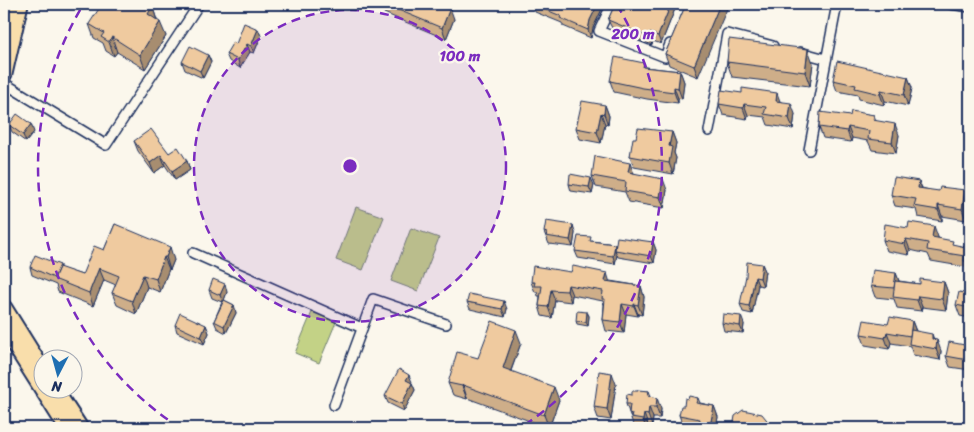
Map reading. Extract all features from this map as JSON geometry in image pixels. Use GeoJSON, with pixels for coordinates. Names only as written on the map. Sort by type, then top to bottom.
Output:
{"type":"FeatureCollection","features":[{"type":"Feature","properties":{"kind":"highway"},"geometry":{"type":"LineString","coordinates":[[4,74],[20,4]]}},
{"type":"Feature","properties":{"kind":"highway"},"geometry":{"type":"LineString","coordinates":[[4,308],[32,353]]}},
{"type":"Feature","properties":{"kind":"highway"},"geometry":{"type":"LineString","coordinates":[[4,328],[67,428]]}},
{"type":"Feature","properties":{"kind":"highway"},"geometry":{"type":"LineString","coordinates":[[62,400],[80,428]]}},
{"type":"Feature","properties":{"kind":"street"},"geometry":{"type":"LineString","coordinates":[[4,83],[106,145],[199,4]]}},
{"type":"Feature","properties":{"kind":"street"},"geometry":{"type":"LineString","coordinates":[[612,4],[599,31],[664,57],[672,39]]}},
{"type":"Feature","properties":{"kind":"street"},"geometry":{"type":"LineString","coordinates":[[809,150],[837,4]]}},
{"type":"Feature","properties":{"kind":"street"},"geometry":{"type":"LineString","coordinates":[[950,4],[970,7]]}},
{"type":"Feature","properties":{"kind":"street"},"geometry":{"type":"LineString","coordinates":[[709,131],[727,34],[826,59]]}},
{"type":"Feature","properties":{"kind":"street"},"geometry":{"type":"LineString","coordinates":[[193,253],[362,328]]}},
{"type":"Feature","properties":{"kind":"street"},"geometry":{"type":"LineString","coordinates":[[334,405],[373,299],[446,324]]}},
{"type":"Feature","properties":{"kind":"green space"},"geometry":{"type":"Polygon","coordinates":[[[356,207],[384,217],[363,270],[336,260],[356,207]]]}},
{"type":"Feature","properties":{"kind":"green space"},"geometry":{"type":"Polygon","coordinates":[[[411,228],[439,238],[418,291],[391,281],[411,228]]]}},
{"type":"Feature","properties":{"kind":"green space"},"geometry":{"type":"Polygon","coordinates":[[[312,312],[336,322],[319,363],[295,353],[312,312]]]}},
{"type":"Feature","properties":{"kind":"building"},"geometry":{"type":"Polygon","coordinates":[[[102,4],[147,4],[152,7],[148,14],[160,22],[140,55],[112,37],[109,42],[101,37],[104,33],[89,24],[102,4]]]}},
{"type":"Feature","properties":{"kind":"building"},"geometry":{"type":"Polygon","coordinates":[[[384,4],[439,4],[450,8],[442,28],[384,4]]]}},
{"type":"Feature","properties":{"kind":"building"},"geometry":{"type":"Polygon","coordinates":[[[532,4],[598,4],[590,20],[588,30],[532,4]]]}},
{"type":"Feature","properties":{"kind":"building"},"geometry":{"type":"Polygon","coordinates":[[[615,4],[671,4],[658,36],[650,33],[649,37],[608,20],[615,4]]]}},
{"type":"Feature","properties":{"kind":"building"},"geometry":{"type":"Polygon","coordinates":[[[686,4],[720,4],[694,66],[665,54],[686,4]]]}},
{"type":"Feature","properties":{"kind":"building"},"geometry":{"type":"Polygon","coordinates":[[[244,23],[258,29],[251,46],[247,44],[238,60],[226,54],[233,42],[236,44],[244,23]]]}},
{"type":"Feature","properties":{"kind":"building"},"geometry":{"type":"Polygon","coordinates":[[[729,39],[808,49],[805,72],[727,62],[729,39]]]}},
{"type":"Feature","properties":{"kind":"building"},"geometry":{"type":"Polygon","coordinates":[[[190,46],[208,55],[200,71],[182,62],[190,46]]]}},
{"type":"Feature","properties":{"kind":"building"},"geometry":{"type":"Polygon","coordinates":[[[615,57],[644,63],[643,67],[680,71],[678,88],[674,87],[674,92],[610,81],[615,57]]]}},
{"type":"Feature","properties":{"kind":"building"},"geometry":{"type":"Polygon","coordinates":[[[837,61],[908,77],[904,95],[881,90],[880,94],[855,88],[856,85],[833,80],[837,61]]]}},
{"type":"Feature","properties":{"kind":"building"},"geometry":{"type":"Polygon","coordinates":[[[742,88],[777,93],[776,101],[791,103],[789,118],[764,114],[766,107],[744,104],[743,108],[719,104],[721,90],[742,93],[742,88]]]}},
{"type":"Feature","properties":{"kind":"building"},"geometry":{"type":"Polygon","coordinates":[[[582,101],[605,105],[604,114],[601,113],[597,132],[576,128],[582,101]]]}},
{"type":"Feature","properties":{"kind":"building"},"geometry":{"type":"Polygon","coordinates":[[[851,111],[874,115],[873,120],[895,124],[892,142],[868,139],[869,131],[848,127],[847,131],[819,127],[820,112],[850,116],[851,111]]]}},
{"type":"Feature","properties":{"kind":"building"},"geometry":{"type":"Polygon","coordinates":[[[17,114],[31,124],[23,135],[9,125],[17,114]]]}},
{"type":"Feature","properties":{"kind":"building"},"geometry":{"type":"Polygon","coordinates":[[[638,128],[672,132],[669,146],[672,147],[669,163],[630,156],[633,138],[636,138],[638,128]]]}},
{"type":"Feature","properties":{"kind":"building"},"geometry":{"type":"Polygon","coordinates":[[[151,129],[169,153],[178,147],[187,161],[172,171],[161,155],[150,163],[134,141],[151,129]]]}},
{"type":"Feature","properties":{"kind":"building"},"geometry":{"type":"Polygon","coordinates":[[[595,156],[630,163],[628,172],[663,179],[660,197],[625,191],[626,182],[592,176],[595,156]]]}},
{"type":"Feature","properties":{"kind":"building"},"geometry":{"type":"Polygon","coordinates":[[[570,174],[591,178],[589,187],[569,184],[570,174]]]}},
{"type":"Feature","properties":{"kind":"building"},"geometry":{"type":"Polygon","coordinates":[[[894,177],[919,181],[918,188],[939,191],[940,187],[965,190],[962,209],[938,205],[938,210],[914,206],[916,199],[891,195],[894,177]]]}},
{"type":"Feature","properties":{"kind":"building"},"geometry":{"type":"Polygon","coordinates":[[[546,221],[573,225],[570,240],[546,236],[547,233],[544,232],[546,221]]]}},
{"type":"Feature","properties":{"kind":"building"},"geometry":{"type":"Polygon","coordinates":[[[909,222],[934,226],[932,237],[953,241],[952,244],[970,248],[970,262],[964,261],[965,256],[927,250],[928,243],[906,239],[905,244],[883,240],[885,224],[908,228],[909,222]]]}},
{"type":"Feature","properties":{"kind":"building"},"geometry":{"type":"Polygon","coordinates":[[[115,224],[170,247],[156,279],[143,275],[132,301],[112,293],[119,276],[99,268],[89,293],[54,279],[59,267],[82,275],[94,246],[104,250],[115,224]]]}},
{"type":"Feature","properties":{"kind":"building"},"geometry":{"type":"Polygon","coordinates":[[[578,236],[591,237],[590,241],[615,244],[613,256],[575,251],[578,236]]]}},
{"type":"Feature","properties":{"kind":"building"},"geometry":{"type":"Polygon","coordinates":[[[617,237],[653,242],[651,256],[615,250],[617,237]]]}},
{"type":"Feature","properties":{"kind":"building"},"geometry":{"type":"Polygon","coordinates":[[[35,255],[60,265],[54,278],[30,267],[35,255]]]}},
{"type":"Feature","properties":{"kind":"building"},"geometry":{"type":"Polygon","coordinates":[[[747,262],[762,264],[760,278],[755,277],[749,306],[740,304],[747,262]]]}},
{"type":"Feature","properties":{"kind":"building"},"geometry":{"type":"Polygon","coordinates":[[[533,266],[571,272],[573,266],[607,273],[605,281],[641,286],[638,305],[622,304],[620,322],[603,320],[605,299],[602,299],[603,291],[568,285],[567,291],[551,290],[548,307],[539,306],[542,286],[534,286],[535,282],[531,282],[533,266]]]}},
{"type":"Feature","properties":{"kind":"building"},"geometry":{"type":"Polygon","coordinates":[[[873,270],[896,273],[894,288],[871,286],[873,270]]]}},
{"type":"Feature","properties":{"kind":"building"},"geometry":{"type":"Polygon","coordinates":[[[213,279],[225,284],[220,295],[209,290],[213,279]]]}},
{"type":"Feature","properties":{"kind":"building"},"geometry":{"type":"Polygon","coordinates":[[[920,279],[944,282],[942,299],[918,296],[917,300],[893,297],[895,281],[920,284],[920,279]]]}},
{"type":"Feature","properties":{"kind":"building"},"geometry":{"type":"Polygon","coordinates":[[[959,292],[970,294],[970,308],[956,305],[959,292]]]}},
{"type":"Feature","properties":{"kind":"building"},"geometry":{"type":"Polygon","coordinates":[[[469,294],[504,301],[502,309],[467,302],[469,294]]]}},
{"type":"Feature","properties":{"kind":"building"},"geometry":{"type":"Polygon","coordinates":[[[224,300],[234,305],[224,326],[214,321],[224,300]]]}},
{"type":"Feature","properties":{"kind":"building"},"geometry":{"type":"Polygon","coordinates":[[[577,311],[587,312],[586,322],[576,321],[577,311]]]}},
{"type":"Feature","properties":{"kind":"building"},"geometry":{"type":"Polygon","coordinates":[[[180,313],[206,325],[201,337],[175,325],[180,313]]]}},
{"type":"Feature","properties":{"kind":"building"},"geometry":{"type":"Polygon","coordinates":[[[723,314],[741,316],[740,326],[722,323],[723,314]]]}},
{"type":"Feature","properties":{"kind":"building"},"geometry":{"type":"Polygon","coordinates":[[[890,317],[912,321],[910,336],[887,332],[885,338],[861,334],[864,320],[888,324],[890,317]]]}},
{"type":"Feature","properties":{"kind":"building"},"geometry":{"type":"Polygon","coordinates":[[[492,321],[516,330],[503,368],[554,387],[544,415],[463,385],[448,383],[457,352],[478,358],[492,321]]]}},
{"type":"Feature","properties":{"kind":"building"},"geometry":{"type":"Polygon","coordinates":[[[911,330],[932,334],[932,339],[937,340],[936,349],[909,344],[911,330]]]}},
{"type":"Feature","properties":{"kind":"building"},"geometry":{"type":"Polygon","coordinates":[[[949,342],[970,346],[968,360],[946,356],[949,342]]]}},
{"type":"Feature","properties":{"kind":"building"},"geometry":{"type":"Polygon","coordinates":[[[399,369],[409,375],[406,380],[412,383],[402,404],[385,396],[399,369]]]}},
{"type":"Feature","properties":{"kind":"building"},"geometry":{"type":"Polygon","coordinates":[[[599,371],[612,373],[607,409],[594,407],[599,371]]]}},
{"type":"Feature","properties":{"kind":"building"},"geometry":{"type":"Polygon","coordinates":[[[632,391],[649,391],[648,395],[657,398],[656,407],[649,407],[648,415],[644,414],[643,420],[631,418],[632,414],[629,413],[630,404],[626,404],[627,394],[632,395],[632,391]]]}},
{"type":"Feature","properties":{"kind":"building"},"geometry":{"type":"Polygon","coordinates":[[[689,396],[698,398],[696,403],[714,406],[710,426],[699,424],[700,419],[679,415],[681,406],[684,406],[685,398],[688,399],[689,396]]]}},
{"type":"Feature","properties":{"kind":"building"},"geometry":{"type":"Polygon","coordinates":[[[743,410],[762,414],[770,424],[770,428],[733,428],[735,416],[743,410]]]}}]}
